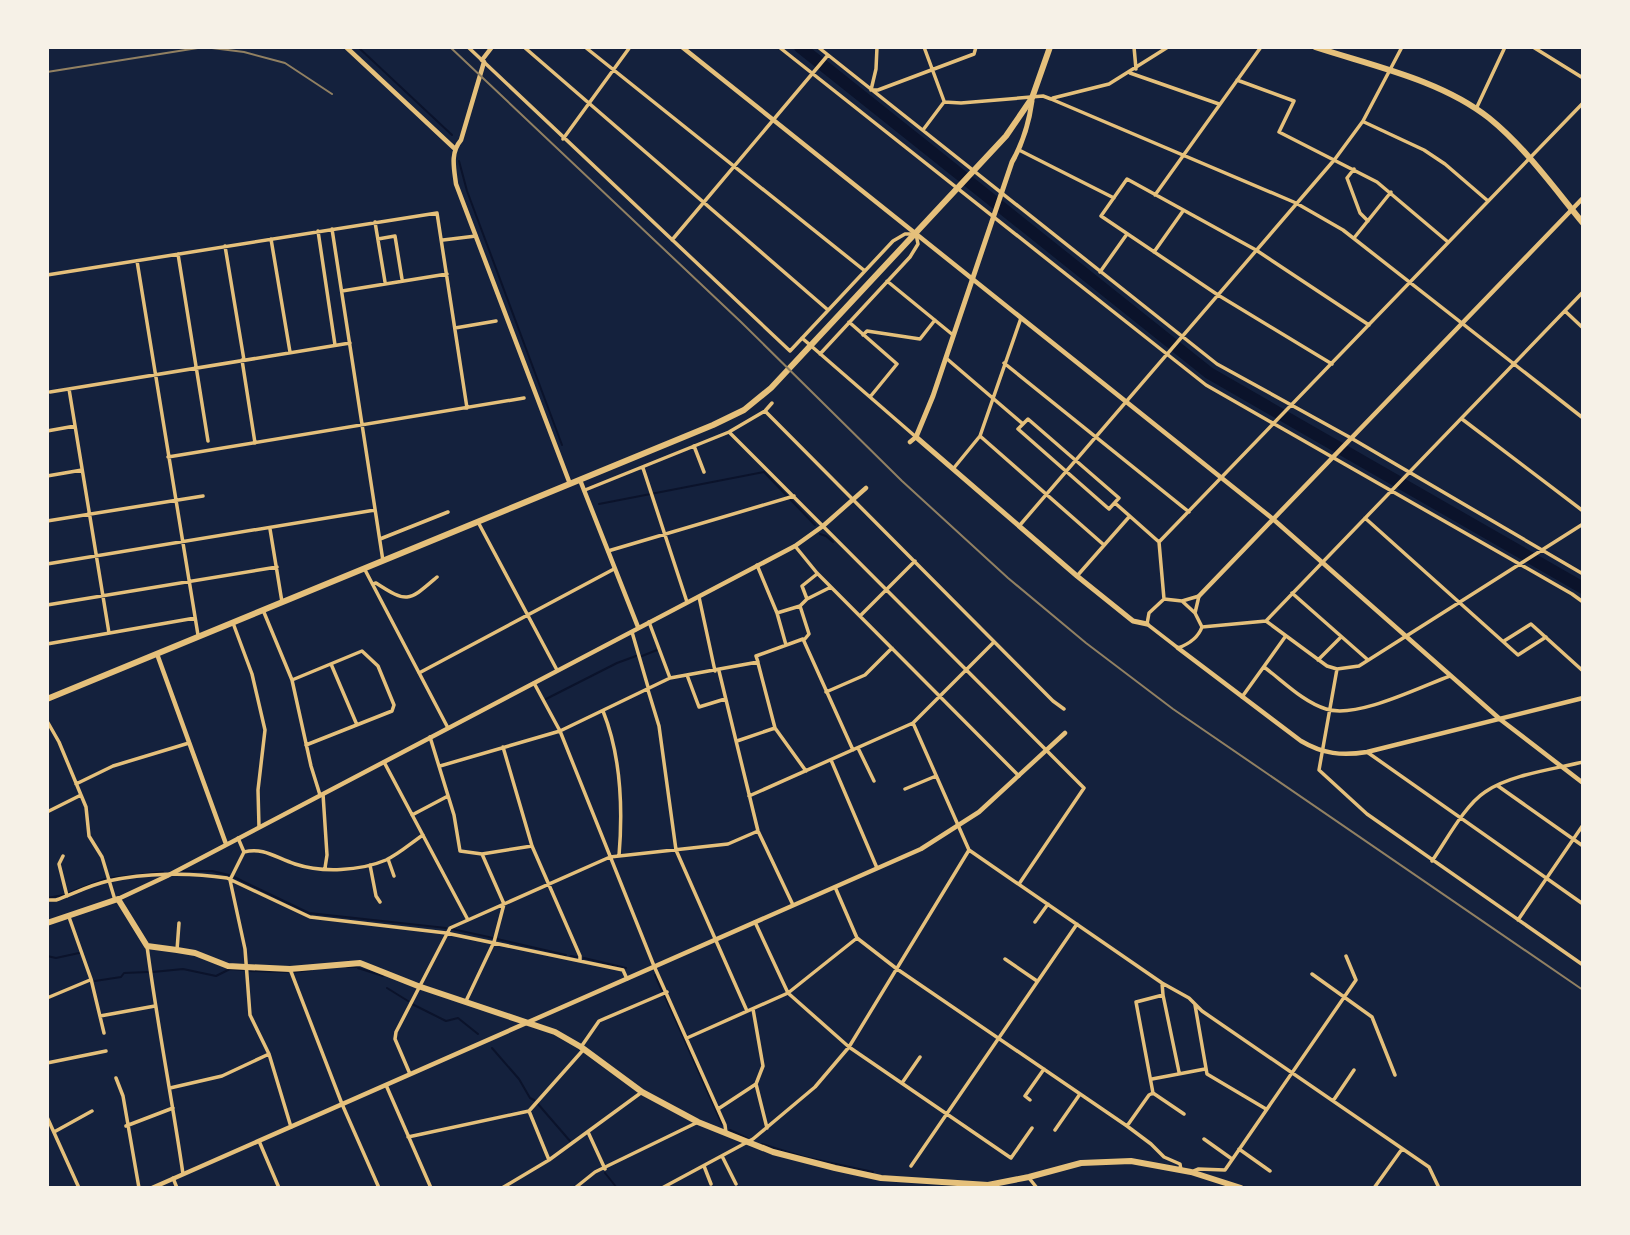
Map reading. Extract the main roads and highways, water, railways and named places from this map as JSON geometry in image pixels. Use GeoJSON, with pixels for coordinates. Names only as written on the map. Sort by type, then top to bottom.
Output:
{"type":"FeatureCollection","features":[{"type":"Feature","properties":{"kind":"main road"},"geometry":{"type":"LineString","coordinates":[[1050,47],[1032,97],[1029,121],[1012,162],[946,358],[916,437],[1077,576],[1133,621],[1147,624]]}},
{"type":"Feature","properties":{"kind":"main road"},"geometry":{"type":"LineString","coordinates":[[1315,47],[1439,90],[1476,109],[1497,124],[1583,223]]}},
{"type":"Feature","properties":{"kind":"main road"},"geometry":{"type":"LineString","coordinates":[[48,696],[157,654],[713,425],[754,402],[771,388],[973,173],[1006,136],[1032,97]]}},
{"type":"Feature","properties":{"kind":"main road"},"geometry":{"type":"LineString","coordinates":[[47,923],[116,900],[147,946],[195,953],[228,966],[290,969],[360,963],[465,1003],[555,1032],[583,1048],[642,1092],[698,1122],[746,1142],[773,1152],[881,1178],[988,1185],[1081,1163],[1101,1161],[1146,1163],[1191,1172],[1241,1188]]}},
{"type":"Feature","properties":{"kind":"waterway"},"geometry":{"type":"LineString","coordinates":[[358,47],[452,135]]}},
{"type":"Feature","properties":{"kind":"waterway"},"geometry":{"type":"LineString","coordinates":[[800,47],[1209,373],[1583,588]]}},
{"type":"Feature","properties":{"kind":"waterway"},"geometry":{"type":"LineString","coordinates":[[459,161],[467,191],[562,445]]}},
{"type":"Feature","properties":{"kind":"waterway"},"geometry":{"type":"LineString","coordinates":[[599,504],[764,472],[815,525]]}},
{"type":"Feature","properties":{"kind":"waterway"},"geometry":{"type":"LineString","coordinates":[[820,534],[833,542]]}},
{"type":"Feature","properties":{"kind":"waterway"},"geometry":{"type":"LineString","coordinates":[[642,656],[657,650]]}},
{"type":"Feature","properties":{"kind":"waterway"},"geometry":{"type":"LineString","coordinates":[[546,699],[636,656]]}},
{"type":"Feature","properties":{"kind":"waterway"},"geometry":{"type":"LineString","coordinates":[[183,871],[212,871],[229,875]]}},
{"type":"Feature","properties":{"kind":"waterway"},"geometry":{"type":"LineString","coordinates":[[110,878],[163,872]]}},
{"type":"Feature","properties":{"kind":"waterway"},"geometry":{"type":"LineString","coordinates":[[234,877],[309,913],[446,928]]}},
{"type":"Feature","properties":{"kind":"waterway"},"geometry":{"type":"LineString","coordinates":[[69,893],[105,879]]}},
{"type":"Feature","properties":{"kind":"waterway"},"geometry":{"type":"LineString","coordinates":[[47,898],[64,895]]}},
{"type":"Feature","properties":{"kind":"waterway"},"geometry":{"type":"LineString","coordinates":[[452,929],[493,938]]}},
{"type":"Feature","properties":{"kind":"waterway"},"geometry":{"type":"LineString","coordinates":[[497,939],[566,955]]}},
{"type":"Feature","properties":{"kind":"waterway"},"geometry":{"type":"LineString","coordinates":[[47,956],[56,958],[79,953]]}},
{"type":"Feature","properties":{"kind":"waterway"},"geometry":{"type":"LineString","coordinates":[[571,956],[577,957]]}},
{"type":"Feature","properties":{"kind":"waterway"},"geometry":{"type":"LineString","coordinates":[[584,958],[626,968]]}},
{"type":"Feature","properties":{"kind":"waterway"},"geometry":{"type":"LineString","coordinates":[[347,967],[356,967]]}},
{"type":"Feature","properties":{"kind":"waterway"},"geometry":{"type":"LineString","coordinates":[[358,968],[383,976]]}},
{"type":"Feature","properties":{"kind":"waterway"},"geometry":{"type":"LineString","coordinates":[[153,972],[183,969],[216,976],[230,969],[243,970]]}},
{"type":"Feature","properties":{"kind":"waterway"},"geometry":{"type":"LineString","coordinates":[[295,972],[311,970]]}},
{"type":"Feature","properties":{"kind":"waterway"},"geometry":{"type":"LineString","coordinates":[[250,971],[287,972]]}},
{"type":"Feature","properties":{"kind":"waterway"},"geometry":{"type":"LineString","coordinates":[[95,981],[121,977],[124,973],[148,972]]}},
{"type":"Feature","properties":{"kind":"waterway"},"geometry":{"type":"LineString","coordinates":[[655,975],[662,991]]}},
{"type":"Feature","properties":{"kind":"waterway"},"geometry":{"type":"LineString","coordinates":[[387,988],[408,1001]]}},
{"type":"Feature","properties":{"kind":"waterway"},"geometry":{"type":"LineString","coordinates":[[664,994],[722,1124]]}},
{"type":"Feature","properties":{"kind":"waterway"},"geometry":{"type":"LineString","coordinates":[[412,1004],[446,1021],[458,1018],[478,1034]]}},
{"type":"Feature","properties":{"kind":"waterway"},"geometry":{"type":"LineString","coordinates":[[492,1048],[534,1100]]}},
{"type":"Feature","properties":{"kind":"waterway"},"geometry":{"type":"LineString","coordinates":[[538,1104],[570,1141]]}},
{"type":"Feature","properties":{"kind":"waterway"},"geometry":{"type":"LineString","coordinates":[[730,1130],[747,1138]]}},
{"type":"Feature","properties":{"kind":"waterway"},"geometry":{"type":"LineString","coordinates":[[762,1144],[804,1157],[873,1172]]}},
{"type":"Feature","properties":{"kind":"waterway"},"geometry":{"type":"LineString","coordinates":[[605,1173],[617,1188]]}},
{"type":"Feature","properties":{"kind":"railway"},"geometry":{"type":"LineString","coordinates":[[204,47],[244,52],[285,63],[332,94]]}},
{"type":"Feature","properties":{"kind":"railway"},"geometry":{"type":"LineString","coordinates":[[47,72],[204,47]]}},
{"type":"Feature","properties":{"kind":"railway"},"geometry":{"type":"LineString","coordinates":[[450,47],[741,322],[902,481],[1008,578],[1086,643],[1173,709],[1583,990]]}}]}
